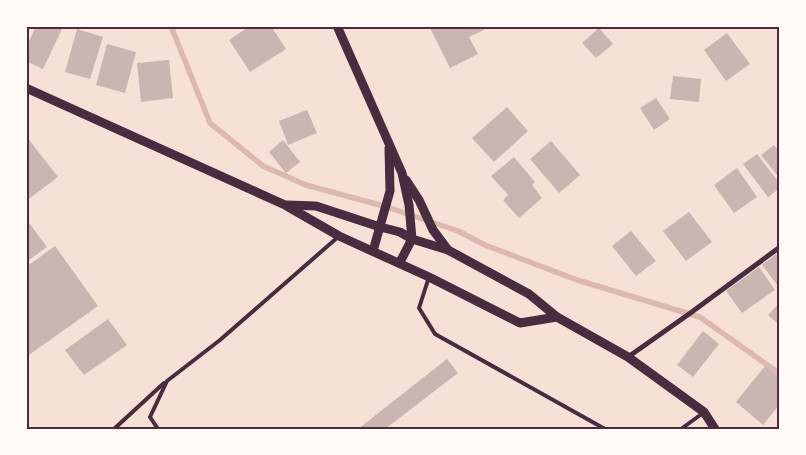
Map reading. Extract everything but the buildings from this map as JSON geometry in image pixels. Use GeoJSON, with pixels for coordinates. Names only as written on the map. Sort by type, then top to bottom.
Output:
{"type":"FeatureCollection","features":[{"type":"Feature","properties":{"kind":"street"},"geometry":{"type":"LineString","coordinates":[[337,26],[402,173],[419,200],[433,230],[448,250]]}},
{"type":"Feature","properties":{"kind":"street"},"geometry":{"type":"LineString","coordinates":[[26,88],[285,205],[340,236],[400,262],[520,323],[557,317]]}},
{"type":"Feature","properties":{"kind":"street"},"geometry":{"type":"LineString","coordinates":[[373,251],[390,191],[389,143]]}},
{"type":"Feature","properties":{"kind":"street"},"geometry":{"type":"LineString","coordinates":[[400,262],[411,235],[409,205],[402,173]]}},
{"type":"Feature","properties":{"kind":"street"},"geometry":{"type":"LineString","coordinates":[[285,205],[316,206],[381,224],[448,250],[529,294],[557,317],[628,356],[704,412],[715,429]]}},
{"type":"Feature","properties":{"kind":"street"},"geometry":{"type":"LineString","coordinates":[[628,356],[689,314],[780,246]]}},
{"type":"Feature","properties":{"kind":"lane"},"geometry":{"type":"LineString","coordinates":[[114,429],[167,381],[220,340],[340,236]]}},
{"type":"Feature","properties":{"kind":"lane"},"geometry":{"type":"LineString","coordinates":[[429,277],[419,308],[435,334],[605,429]]}},
{"type":"Feature","properties":{"kind":"lane"},"geometry":{"type":"LineString","coordinates":[[158,429],[150,417],[167,381]]}},
{"type":"Feature","properties":{"kind":"lane"},"geometry":{"type":"LineString","coordinates":[[680,429],[704,412]]}},
{"type":"Feature","properties":{"kind":"waterway"},"geometry":{"type":"LineString","coordinates":[[171,26],[210,123],[263,166],[306,185],[387,207],[458,231],[485,245],[577,280],[700,317],[780,374]]}}]}
